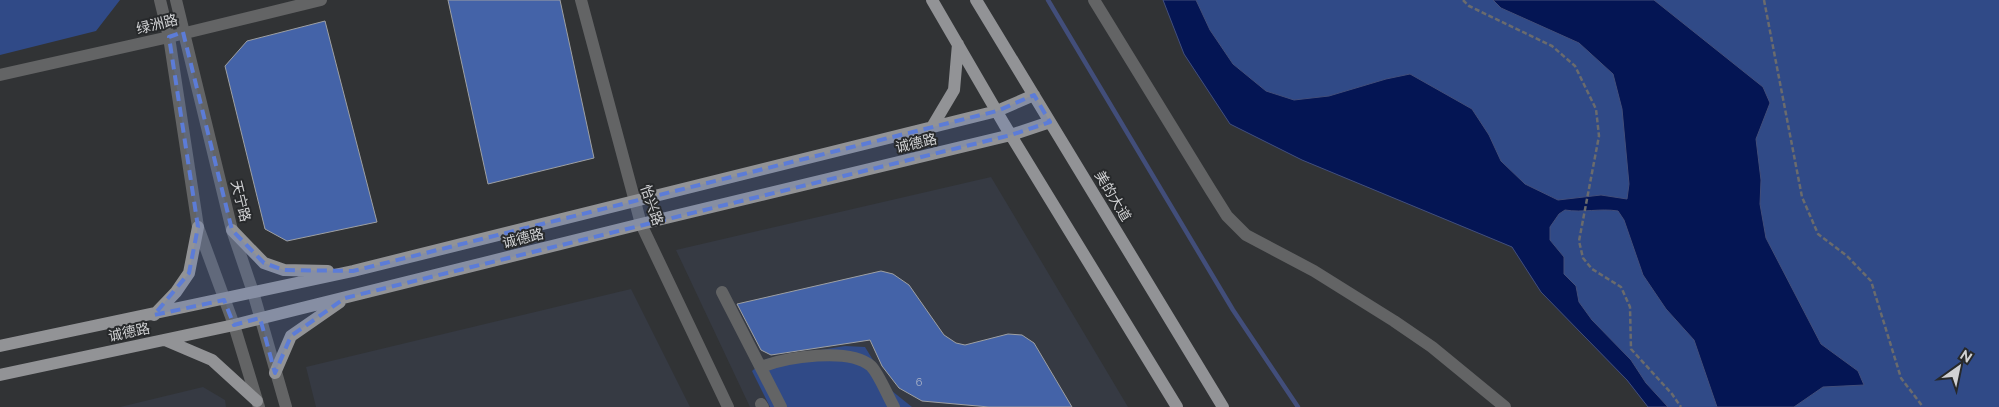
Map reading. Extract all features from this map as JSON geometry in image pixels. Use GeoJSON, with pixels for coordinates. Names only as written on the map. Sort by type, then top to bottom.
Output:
{"type":"FeatureCollection","features":[{"type":"Feature","properties":{"kind":"main road"},"geometry":{"type":"LineString","coordinates":[[932,0],[1011,135],[1177,407]]}},
{"type":"Feature","properties":{"kind":"main road","name":"美的大道"},"geometry":{"type":"LineString","coordinates":[[976,0],[1223,407]]}},
{"type":"Feature","properties":{"kind":"main road"},"geometry":{"type":"LineString","coordinates":[[932,127],[954,90],[958,44]]}},
{"type":"Feature","properties":{"kind":"main road","name":"诚德路"},"geometry":{"type":"LineString","coordinates":[[0,346],[154,315],[353,271],[997,111],[1034,95]]}},
{"type":"Feature","properties":{"kind":"main road","name":"诚德路"},"geometry":{"type":"LineString","coordinates":[[0,375],[234,325],[1011,135],[1050,122]]}},
{"type":"Feature","properties":{"kind":"main road"},"geometry":{"type":"LineString","coordinates":[[154,315],[176,292],[189,273],[198,227]]}},
{"type":"Feature","properties":{"kind":"main road"},"geometry":{"type":"LineString","coordinates":[[232,230],[264,264],[284,270],[353,271]]}},
{"type":"Feature","properties":{"kind":"main road"},"geometry":{"type":"LineString","coordinates":[[275,373],[291,336],[346,298]]}},
{"type":"Feature","properties":{"kind":"main road"},"geometry":{"type":"LineString","coordinates":[[165,340],[212,360],[258,404]]}},
{"type":"Feature","properties":{"kind":"street"},"geometry":{"type":"LineString","coordinates":[[160,0],[169,37],[198,227],[234,325],[258,404]]}},
{"type":"Feature","properties":{"kind":"street","name":"天宁路"},"geometry":{"type":"LineString","coordinates":[[176,0],[232,230],[253,292],[286,407]]}},
{"type":"Feature","properties":{"kind":"street","name":"绿洲路"},"geometry":{"type":"LineString","coordinates":[[0,75],[321,0]]}},
{"type":"Feature","properties":{"kind":"street","name":"怡兴路"},"geometry":{"type":"LineString","coordinates":[[581,0],[633,200],[641,224],[728,407]]}},
{"type":"Feature","properties":{"kind":"street"},"geometry":{"type":"LineString","coordinates":[[1094,0],[1227,216],[1246,235],[1314,271],[1394,320],[1432,347],[1505,407]]}},
{"type":"Feature","properties":{"kind":"street"},"geometry":{"type":"LineString","coordinates":[[722,292],[781,407]]}},
{"type":"Feature","properties":{"kind":"street"},"geometry":{"type":"LineString","coordinates":[[761,367],[776,361],[800,358],[852,357],[871,367],[894,407]]}},
{"type":"Feature","properties":{"kind":"path"},"geometry":{"type":"LineString","coordinates":[[1463,0],[1469,6],[1552,46],[1575,66],[1596,109],[1599,136],[1580,241],[1583,258],[1592,269],[1621,287],[1630,307],[1631,350],[1672,394],[1681,407]]}},
{"type":"Feature","properties":{"kind":"path"},"geometry":{"type":"LineString","coordinates":[[1764,0],[1802,197],[1818,234],[1847,256],[1871,281],[1900,378],[1923,407]]}},
{"type":"Feature","properties":{"kind":"highlighted area"},"geometry":{"type":"Polygon","coordinates":[[[183,32],[232,230],[264,263],[284,270],[353,271],[997,111],[1034,95],[1050,122],[1011,135],[345,298],[291,336],[275,373],[260,318],[234,325],[224,300],[154,315],[189,273],[198,227],[169,37],[183,32]]]}},
{"type":"Feature","properties":{"kind":"shaded area"},"geometry":{"type":"Polygon","coordinates":[[[0,0],[120,0],[96,31],[0,55],[0,0]]]}},
{"type":"Feature","properties":{"kind":"shaded area"},"geometry":{"type":"Polygon","coordinates":[[[1163,0],[1999,0],[1999,407],[1648,407],[1627,380],[1541,292],[1512,247],[1302,160],[1230,124],[1184,54],[1163,0]]]}},
{"type":"Feature","properties":{"kind":"shaded area"},"geometry":{"type":"Polygon","coordinates":[[[1163,0],[1196,0],[1210,30],[1233,64],[1266,91],[1294,100],[1329,96],[1410,74],[1472,109],[1489,135],[1501,161],[1525,184],[1558,200],[1601,195],[1627,199],[1629,184],[1622,109],[1613,74],[1579,43],[1501,8],[1493,0],[1654,0],[1763,87],[1770,103],[1756,139],[1761,180],[1760,204],[1766,238],[1821,344],[1858,371],[1864,385],[1823,387],[1794,407],[1717,407],[1694,340],[1666,309],[1643,275],[1624,220],[1618,211],[1565,210],[1559,214],[1550,227],[1550,240],[1564,257],[1564,274],[1576,286],[1579,302],[1592,320],[1631,360],[1646,383],[1668,407],[1648,407],[1627,380],[1541,292],[1512,247],[1302,160],[1230,124],[1184,54],[1163,0]]]}},
{"type":"Feature","properties":{"kind":"shaded area"},"geometry":{"type":"Polygon","coordinates":[[[991,177],[1128,407],[750,407],[676,250],[991,177]]]}},
{"type":"Feature","properties":{"kind":"shaded area"},"geometry":{"type":"Polygon","coordinates":[[[631,289],[690,407],[316,407],[306,367],[631,289]]]}},
{"type":"Feature","properties":{"kind":"shaded area"},"geometry":{"type":"Polygon","coordinates":[[[845,346],[865,347],[892,391],[912,407],[770,407],[752,371],[766,359],[845,346]]]}},
{"type":"Feature","properties":{"kind":"shaded area"},"geometry":{"type":"Polygon","coordinates":[[[203,387],[225,400],[226,407],[120,407],[203,387]]]}},
{"type":"Feature","properties":{"kind":"building"},"geometry":{"type":"Polygon","coordinates":[[[448,0],[560,0],[594,158],[488,184],[448,0]]]}},
{"type":"Feature","properties":{"kind":"building"},"geometry":{"type":"Polygon","coordinates":[[[325,21],[377,222],[287,241],[265,229],[225,66],[247,41],[325,21]]]}},
{"type":"Feature","properties":{"kind":"building"},"geometry":{"type":"Polygon","coordinates":[[[881,271],[893,274],[909,285],[944,335],[956,343],[965,345],[1008,334],[1022,335],[1034,343],[1072,407],[989,407],[922,401],[899,388],[882,366],[870,340],[771,355],[761,350],[737,304],[881,271]]]}},
{"type":"Feature","properties":{"kind":"waterway"},"geometry":{"type":"LineString","coordinates":[[1048,0],[1233,310],[1298,407]]}}]}
